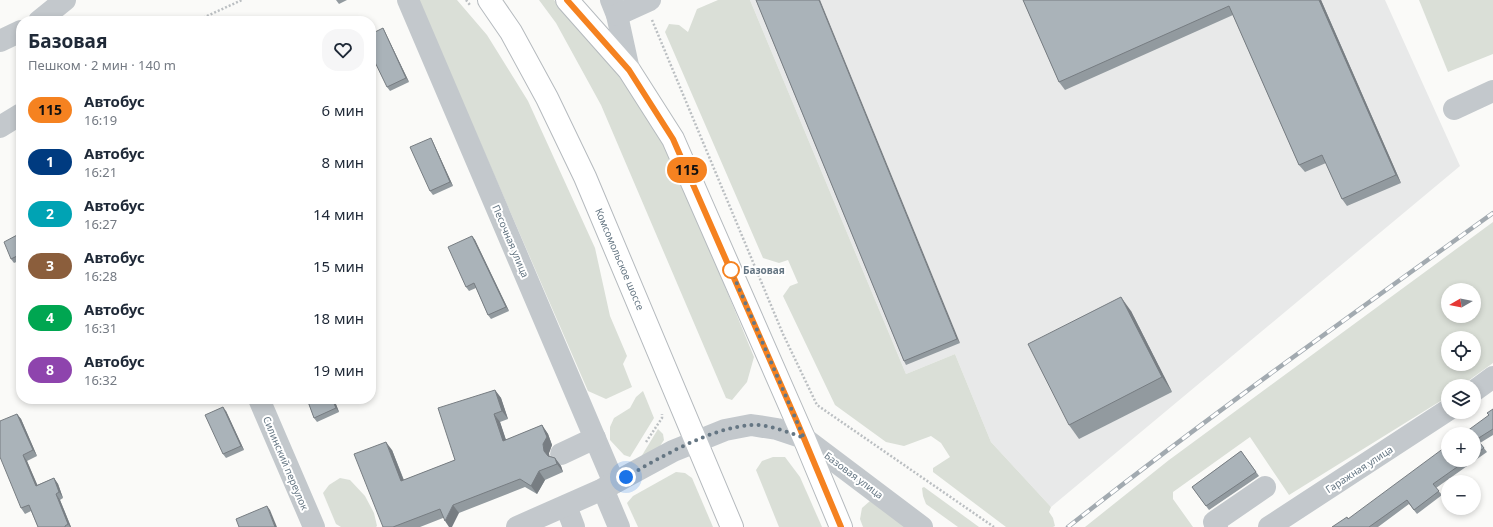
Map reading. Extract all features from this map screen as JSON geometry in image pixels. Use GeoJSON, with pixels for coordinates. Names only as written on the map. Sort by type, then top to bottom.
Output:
{"type":"FeatureCollection","features":[{"type":"Feature","properties":{"kind":"main road"},"geometry":{"type":"LineString","coordinates":[[567,0],[629,70],[673,139],[842,527]]}},
{"type":"Feature","properties":{"kind":"main road","name":"Комсомольское шоссе"},"geometry":{"type":"LineString","coordinates":[[480,3],[511,32],[548,98],[585,177],[697,440],[732,527]]}},
{"type":"Feature","properties":{"kind":"street"},"geometry":{"type":"LineString","coordinates":[[45,16],[65,0]]}},
{"type":"Feature","properties":{"kind":"street","name":"Песочная улица"},"geometry":{"type":"LineString","coordinates":[[408,0],[595,438],[620,527]]}},
{"type":"Feature","properties":{"kind":"street"},"geometry":{"type":"LineString","coordinates":[[629,70],[614,8],[645,2]]}},
{"type":"Feature","properties":{"kind":"street"},"geometry":{"type":"LineString","coordinates":[[0,41],[16,34]]}},
{"type":"Feature","properties":{"kind":"street"},"geometry":{"type":"LineString","coordinates":[[1454,109],[1493,91]]}},
{"type":"Feature","properties":{"kind":"street"},"geometry":{"type":"LineString","coordinates":[[0,127],[16,117]]}},
{"type":"Feature","properties":{"kind":"street"},"geometry":{"type":"LineString","coordinates":[[1481,386],[1493,377]]}},
{"type":"Feature","properties":{"kind":"street","name":"Силинский переулок"},"geometry":{"type":"LineString","coordinates":[[261,404],[314,527]]}},
{"type":"Feature","properties":{"kind":"street","name":"Гаражная улица"},"geometry":{"type":"LineString","coordinates":[[1269,527],[1441,415]]}},
{"type":"Feature","properties":{"kind":"street","name":"Базовая улица"},"geometry":{"type":"LineString","coordinates":[[517,527],[609,486],[673,451],[697,440],[725,430],[751,425],[777,429],[804,438],[922,527]]}},
{"type":"Feature","properties":{"kind":"street"},"geometry":{"type":"LineString","coordinates":[[561,454],[595,438]]}},
{"type":"Feature","properties":{"kind":"street"},"geometry":{"type":"LineString","coordinates":[[1217,527],[1214,522],[1265,486]]}},
{"type":"Feature","properties":{"kind":"street"},"geometry":{"type":"LineString","coordinates":[[566,506],[574,527]]}},
{"type":"Feature","properties":{"kind":"path"},"geometry":{"type":"LineString","coordinates":[[207,16],[242,0]]}},
{"type":"Feature","properties":{"kind":"path"},"geometry":{"type":"LineString","coordinates":[[466,0],[480,3]]}},
{"type":"Feature","properties":{"kind":"path"},"geometry":{"type":"LineString","coordinates":[[645,2],[783,334],[817,405],[994,527]]}},
{"type":"Feature","properties":{"kind":"path"},"geometry":{"type":"LineString","coordinates":[[645,442],[662,418],[662,412]]}},
{"type":"Feature","properties":{"kind":"shaded area"},"geometry":{"type":"Polygon","coordinates":[[[415,0],[457,0],[487,35],[528,101],[595,248],[610,316],[627,356],[623,364],[632,387],[606,399],[588,391],[437,43],[415,0]]]}},
{"type":"Feature","properties":{"kind":"shaded area"},"geometry":{"type":"Polygon","coordinates":[[[539,0],[554,0],[604,55],[633,92],[667,146],[754,357],[747,382],[732,400],[726,398],[601,105],[556,23],[539,0]]]}},
{"type":"Feature","properties":{"kind":"shaded area"},"geometry":{"type":"Polygon","coordinates":[[[718,0],[750,0],[906,374],[955,354],[991,442],[1051,507],[1049,512],[1053,518],[1055,526],[1006,527],[933,472],[933,468],[950,457],[941,443],[931,436],[904,446],[886,442],[835,405],[783,296],[790,286],[798,283],[788,260],[779,263],[763,258],[665,32],[669,24],[679,25],[688,32],[697,9],[718,0]]]}},
{"type":"Feature","properties":{"kind":"shaded area"},"geometry":{"type":"Polygon","coordinates":[[[750,0],[1385,0],[1460,166],[1051,507],[991,442],[955,354],[906,374],[750,0]]]}},
{"type":"Feature","properties":{"kind":"shaded area"},"geometry":{"type":"Polygon","coordinates":[[[1419,0],[1493,0],[1493,54],[1448,72],[1419,0]]]}},
{"type":"Feature","properties":{"kind":"shaded area"},"geometry":{"type":"Polygon","coordinates":[[[1493,222],[1493,363],[1471,379],[1441,379],[1441,401],[1289,495],[1250,437],[1173,492],[1173,499],[1193,527],[1085,527],[1169,460],[1493,222]]]}},
{"type":"Feature","properties":{"kind":"shaded area"},"geometry":{"type":"Polygon","coordinates":[[[643,391],[654,418],[630,457],[624,455],[610,440],[610,427],[614,418],[630,408],[636,397],[643,391]]]}},
{"type":"Feature","properties":{"kind":"shaded area"},"geometry":{"type":"Polygon","coordinates":[[[658,429],[663,434],[664,440],[658,449],[641,457],[658,429]]]}},
{"type":"Feature","properties":{"kind":"shaded area"},"geometry":{"type":"Polygon","coordinates":[[[773,457],[785,457],[800,477],[822,527],[779,527],[756,470],[762,461],[773,457]]]}},
{"type":"Feature","properties":{"kind":"shaded area"},"geometry":{"type":"Polygon","coordinates":[[[676,472],[685,473],[692,478],[713,527],[638,527],[627,503],[633,496],[676,472]]]}},
{"type":"Feature","properties":{"kind":"shaded area"},"geometry":{"type":"Polygon","coordinates":[[[340,478],[350,480],[365,496],[374,513],[376,527],[341,527],[336,524],[323,493],[329,485],[340,478]]]}},
{"type":"Feature","properties":{"kind":"shaded area"},"geometry":{"type":"Polygon","coordinates":[[[924,487],[979,527],[958,527],[926,504],[922,488],[924,487]]]}},
{"type":"Feature","properties":{"kind":"shaded area"},"geometry":{"type":"Polygon","coordinates":[[[870,501],[909,527],[863,527],[860,519],[862,508],[870,501]]]}},
{"type":"Feature","properties":{"kind":"building"},"geometry":{"type":"Polygon","coordinates":[[[756,0],[819,0],[957,339],[904,361],[756,0]]]}},
{"type":"Feature","properties":{"kind":"building"},"geometry":{"type":"Polygon","coordinates":[[[1023,0],[1319,0],[1396,175],[1342,199],[1322,155],[1299,165],[1229,6],[1059,82],[1023,0]]]}},
{"type":"Feature","properties":{"kind":"building"},"geometry":{"type":"Polygon","coordinates":[[[383,28],[406,78],[387,87],[376,64],[376,32],[383,28]]]}},
{"type":"Feature","properties":{"kind":"building"},"geometry":{"type":"Polygon","coordinates":[[[431,138],[450,182],[430,191],[410,147],[431,138]]]}},
{"type":"Feature","properties":{"kind":"building"},"geometry":{"type":"Polygon","coordinates":[[[16,236],[16,256],[11,259],[4,242],[16,236]]]}},
{"type":"Feature","properties":{"kind":"building"},"geometry":{"type":"Polygon","coordinates":[[[472,236],[506,307],[488,315],[474,283],[466,287],[448,247],[472,236]]]}},
{"type":"Feature","properties":{"kind":"building"},"geometry":{"type":"Polygon","coordinates":[[[1121,297],[1162,377],[1069,425],[1028,344],[1121,297]]]}},
{"type":"Feature","properties":{"kind":"building"},"geometry":{"type":"Polygon","coordinates":[[[495,390],[502,411],[494,414],[503,441],[542,425],[547,437],[543,444],[544,451],[548,456],[555,458],[557,464],[539,471],[531,486],[520,479],[453,505],[445,521],[440,509],[393,527],[383,527],[354,454],[386,442],[401,481],[455,460],[438,408],[495,390]]]}},
{"type":"Feature","properties":{"kind":"building"},"geometry":{"type":"Polygon","coordinates":[[[309,404],[334,404],[336,408],[314,418],[309,404]]]}},
{"type":"Feature","properties":{"kind":"building"},"geometry":{"type":"Polygon","coordinates":[[[223,407],[241,446],[223,454],[205,415],[223,407]]]}},
{"type":"Feature","properties":{"kind":"building"},"geometry":{"type":"Polygon","coordinates":[[[1493,409],[1493,429],[1481,436],[1481,427],[1473,427],[1489,415],[1487,413],[1493,409]]]}},
{"type":"Feature","properties":{"kind":"building"},"geometry":{"type":"Polygon","coordinates":[[[17,414],[33,450],[23,455],[36,486],[54,478],[59,492],[56,494],[68,524],[65,527],[38,527],[29,505],[21,508],[0,457],[0,421],[17,414]]]}},
{"type":"Feature","properties":{"kind":"building"},"geometry":{"type":"Polygon","coordinates":[[[1441,450],[1441,467],[1457,467],[1446,475],[1441,475],[1441,478],[1433,484],[1439,491],[1414,510],[1407,500],[1369,527],[1332,527],[1347,517],[1348,519],[1441,450]]]}},
{"type":"Feature","properties":{"kind":"building"},"geometry":{"type":"Polygon","coordinates":[[[1241,451],[1256,472],[1206,506],[1192,487],[1241,451]]]}},
{"type":"Feature","properties":{"kind":"building"},"geometry":{"type":"Polygon","coordinates":[[[267,506],[275,527],[239,527],[236,519],[267,506]]]}},
{"type":"Feature","properties":{"kind":"railway"},"geometry":{"type":"LineString","coordinates":[[1068,527],[1225,407],[1493,213]]}},
{"type":"Feature","properties":{"kind":"bus line","name":"115"},"geometry":{"type":"LineString","coordinates":[[567,0],[629,70],[673,139],[798,424],[841,527]]}},
{"type":"Feature","properties":{"kind":"place","name":"Базовая"},"geometry":{"type":"Point","coordinates":[731,270]}},
{"type":"Feature","properties":{"kind":"route"},"geometry":{"type":"LineString","coordinates":[[626,477],[673,451],[697,440],[725,430],[751,425],[777,429],[804,438],[731,270]]}}]}
